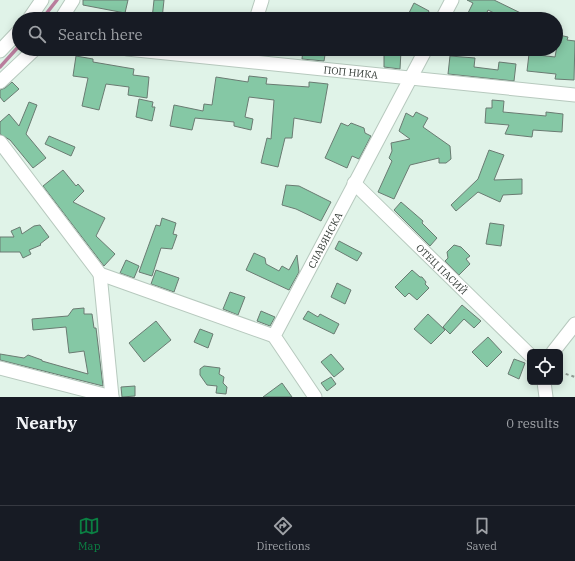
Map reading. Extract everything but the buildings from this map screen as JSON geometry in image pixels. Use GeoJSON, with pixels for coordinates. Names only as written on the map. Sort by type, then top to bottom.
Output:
{"type":"FeatureCollection","features":[{"type":"Feature","properties":{"kind":"street"},"geometry":{"type":"LineString","coordinates":[[34,12],[42,0]]}},
{"type":"Feature","properties":{"kind":"street"},"geometry":{"type":"LineString","coordinates":[[65,12],[73,0]]}},
{"type":"Feature","properties":{"kind":"street"},"geometry":{"type":"LineString","coordinates":[[258,12],[262,0]]}},
{"type":"Feature","properties":{"kind":"street"},"geometry":{"type":"LineString","coordinates":[[446,12],[452,0]]}},
{"type":"Feature","properties":{"kind":"street"},"geometry":{"type":"LineString","coordinates":[[0,35],[12,35]]}},
{"type":"Feature","properties":{"kind":"street"},"geometry":{"type":"LineString","coordinates":[[0,51],[12,40]]}},
{"type":"Feature","properties":{"kind":"street"},"geometry":{"type":"LineString","coordinates":[[0,82],[28,56]]}},
{"type":"Feature","properties":{"kind":"street","name":"ПОП НИКА"},"geometry":{"type":"LineString","coordinates":[[196,56],[575,95]]}},
{"type":"Feature","properties":{"kind":"street"},"geometry":{"type":"LineString","coordinates":[[236,60],[239,56]]}},
{"type":"Feature","properties":{"kind":"street","name":"СЛАВЯНСКА"},"geometry":{"type":"LineString","coordinates":[[274,336],[422,56]]}},
{"type":"Feature","properties":{"kind":"street"},"geometry":{"type":"LineString","coordinates":[[0,142],[100,274],[112,397],[0,368]]}},
{"type":"Feature","properties":{"kind":"street","name":"ОТЕЦ ПАСИЙ"},"geometry":{"type":"LineString","coordinates":[[354,183],[527,352]]}},
{"type":"Feature","properties":{"kind":"street"},"geometry":{"type":"LineString","coordinates":[[100,274],[274,336],[315,397]]}},
{"type":"Feature","properties":{"kind":"street"},"geometry":{"type":"LineString","coordinates":[[555,349],[575,324]]}},
{"type":"Feature","properties":{"kind":"street"},"geometry":{"type":"LineString","coordinates":[[544,385],[546,397]]}},
{"type":"Feature","properties":{"kind":"path"},"geometry":{"type":"LineString","coordinates":[[563,373],[575,377]]}},
{"type":"Feature","properties":{"kind":"waterway"},"geometry":{"type":"LineString","coordinates":[[48,12],[57,0]]}},
{"type":"Feature","properties":{"kind":"waterway"},"geometry":{"type":"LineString","coordinates":[[0,67],[12,54]]}}]}
